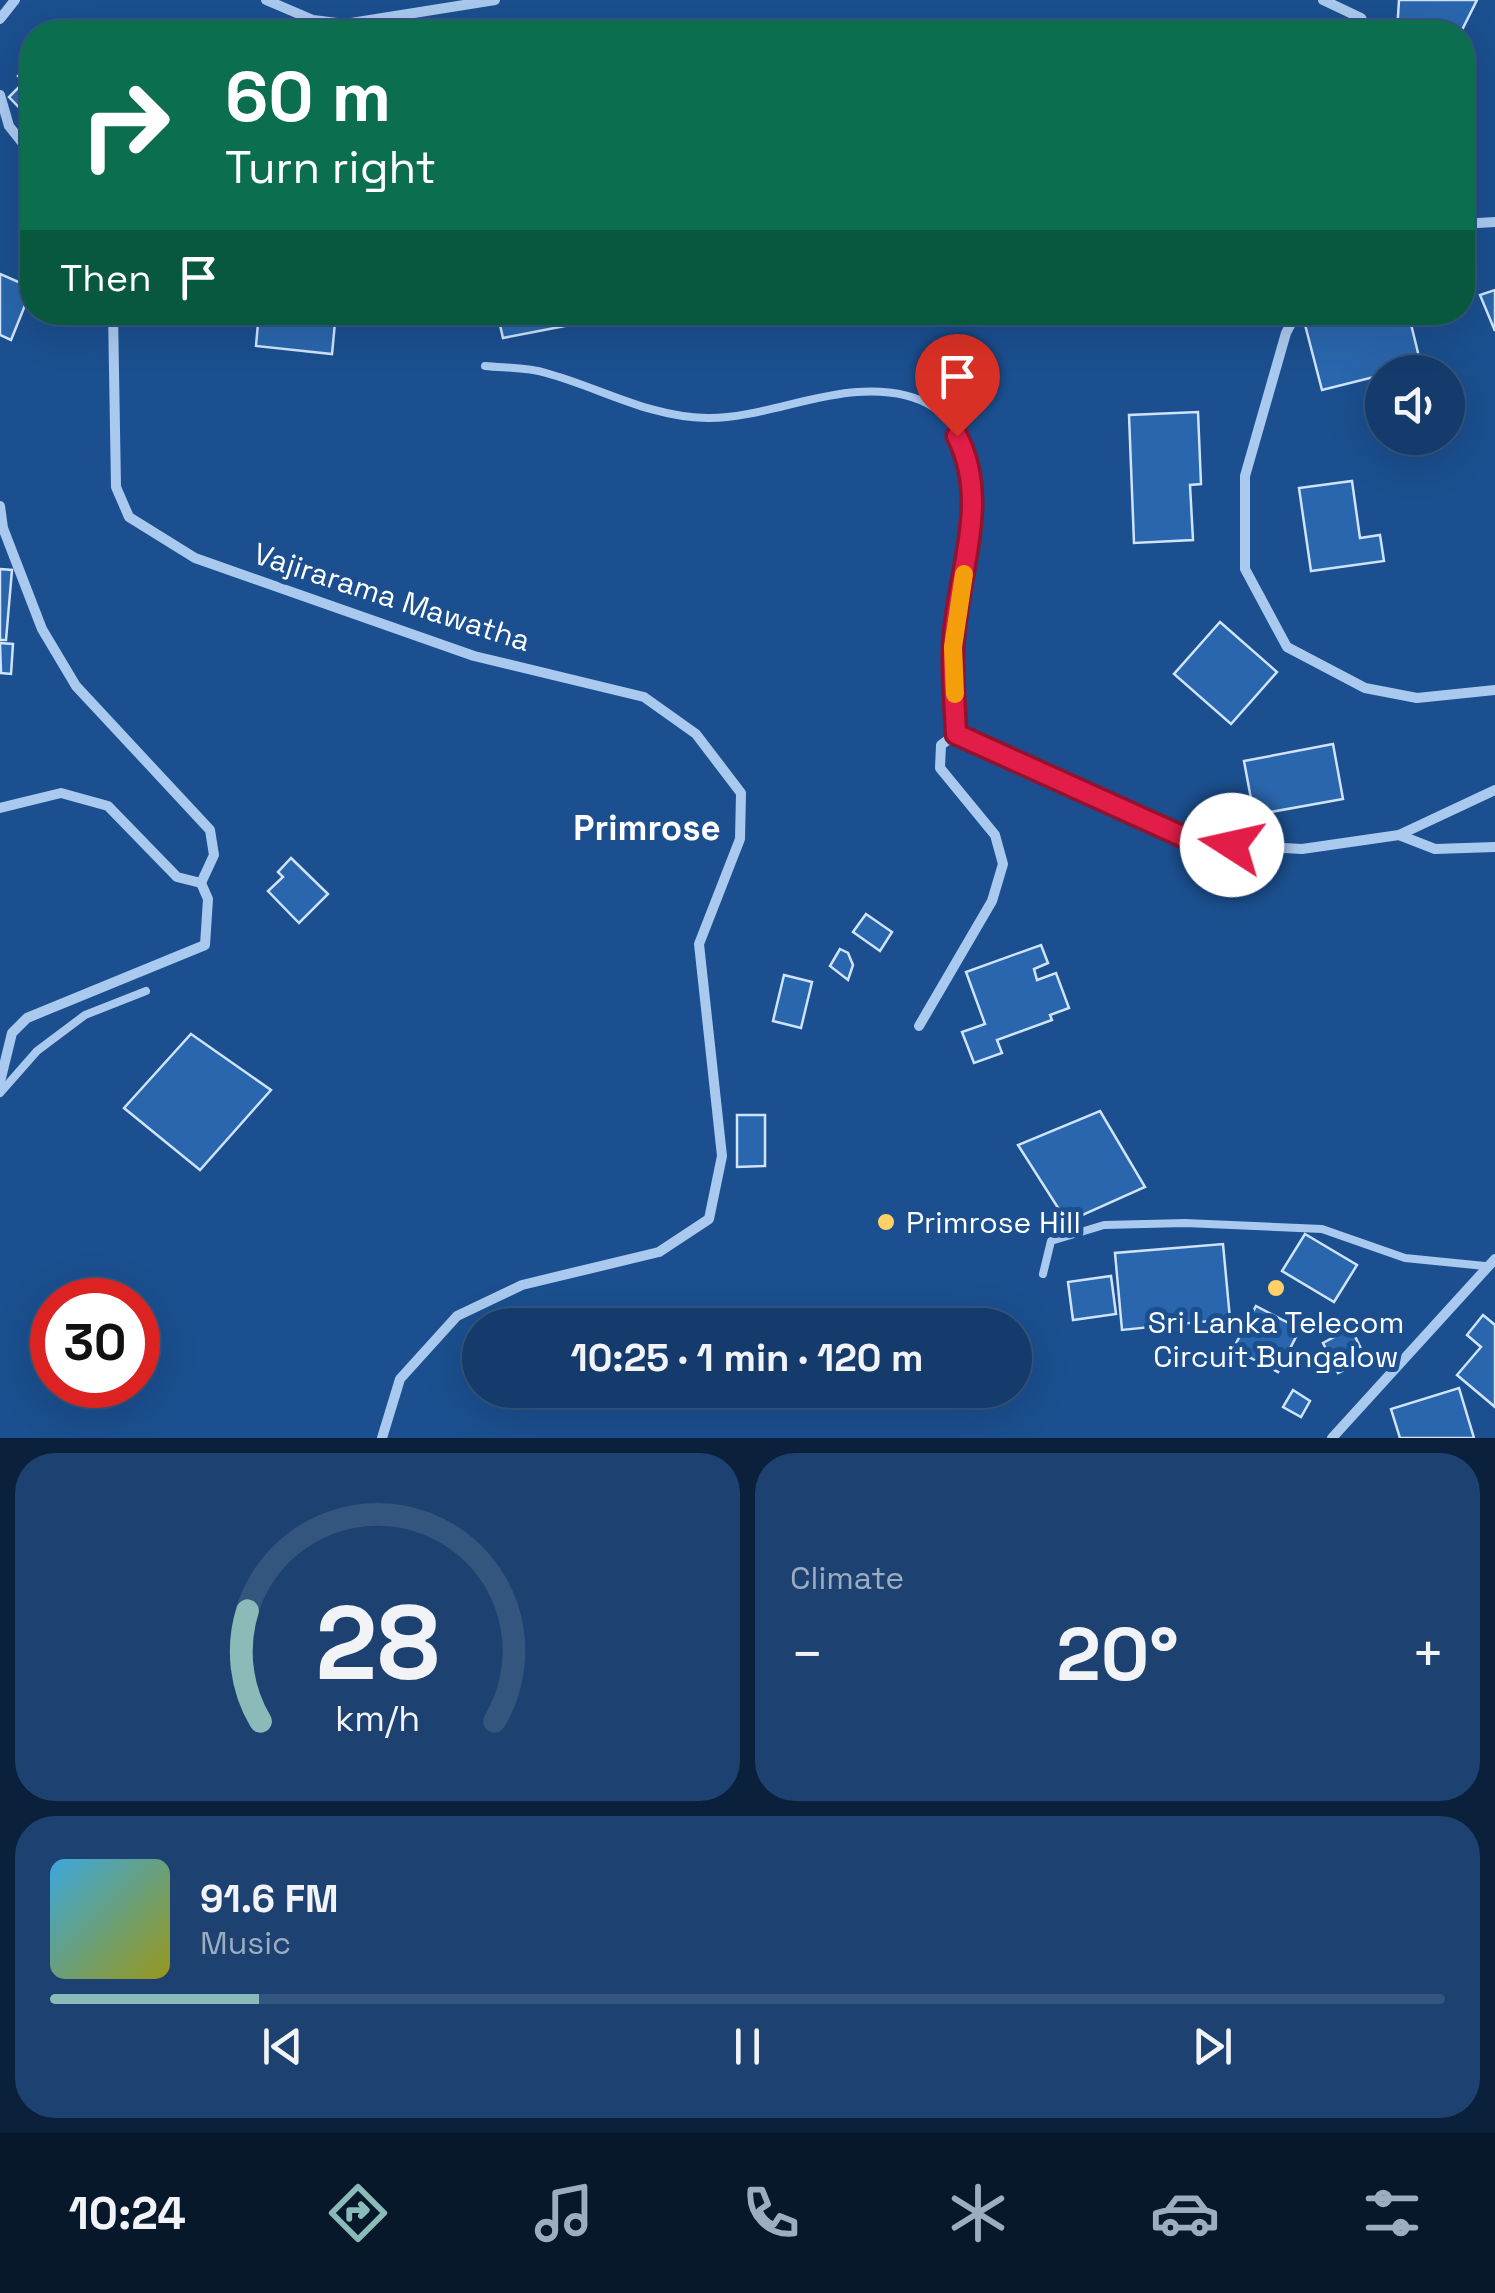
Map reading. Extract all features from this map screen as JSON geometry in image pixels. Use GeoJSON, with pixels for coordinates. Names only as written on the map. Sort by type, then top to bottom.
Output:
{"type":"FeatureCollection","features":[{"type":"Feature","properties":{"kind":"street"},"geometry":{"type":"LineString","coordinates":[[0,19],[15,0]]}},
{"type":"Feature","properties":{"kind":"street"},"geometry":{"type":"LineString","coordinates":[[266,0],[313,20]]}},
{"type":"Feature","properties":{"kind":"street"},"geometry":{"type":"LineString","coordinates":[[369,20],[495,0]]}},
{"type":"Feature","properties":{"kind":"street"},"geometry":{"type":"LineString","coordinates":[[1323,0],[1362,20]]}},
{"type":"Feature","properties":{"kind":"street"},"geometry":{"type":"LineString","coordinates":[[0,95],[10,126],[20,139]]}},
{"type":"Feature","properties":{"kind":"street","name":"Vajirarama Mawatha"},"geometry":{"type":"LineString","coordinates":[[113,325],[116,487],[129,516],[194,558],[474,656],[644,697],[696,734],[741,793],[740,839],[698,944],[722,1156],[709,1218],[659,1252],[522,1285],[458,1316],[400,1379],[382,1438]]}},
{"type":"Feature","properties":{"kind":"street"},"geometry":{"type":"LineString","coordinates":[[1290,325],[1245,476],[1245,569],[1287,646],[1364,688],[1417,698],[1495,690]]}},
{"type":"Feature","properties":{"kind":"street"},"geometry":{"type":"LineString","coordinates":[[0,506],[4,528],[42,629],[76,686],[210,830],[214,856],[201,883],[208,899],[205,945],[27,1018],[12,1033],[0,1082]]}},
{"type":"Feature","properties":{"kind":"street"},"geometry":{"type":"LineString","coordinates":[[919,1026],[992,901],[1003,864],[995,835],[940,768],[941,746],[956,734],[1197,843],[1302,850],[1399,836],[1495,790]]}},
{"type":"Feature","properties":{"kind":"street"},"geometry":{"type":"LineString","coordinates":[[0,808],[60,793],[108,806],[177,878],[201,883]]}},
{"type":"Feature","properties":{"kind":"street"},"geometry":{"type":"LineString","coordinates":[[1399,836],[1435,848],[1495,847]]}},
{"type":"Feature","properties":{"kind":"street"},"geometry":{"type":"LineString","coordinates":[[1332,1438],[1490,1263]]}},
{"type":"Feature","properties":{"kind":"lane"},"geometry":{"type":"LineString","coordinates":[[486,366],[544,372],[651,412],[709,418],[857,392],[906,395],[945,414],[968,458],[973,516],[953,647],[956,734]]}},
{"type":"Feature","properties":{"kind":"lane"},"geometry":{"type":"LineString","coordinates":[[0,1093],[37,1051],[85,1014],[146,991]]}},
{"type":"Feature","properties":{"kind":"lane"},"geometry":{"type":"LineString","coordinates":[[1043,1274],[1051,1241],[1104,1225],[1185,1223],[1322,1229],[1405,1258],[1490,1263]]}},
{"type":"Feature","properties":{"kind":"building"},"geometry":{"type":"Polygon","coordinates":[[[1399,0],[1477,0],[1467,20],[1398,20],[1399,0]]]}},
{"type":"Feature","properties":{"kind":"building"},"geometry":{"type":"Polygon","coordinates":[[[20,86],[20,108],[9,97],[20,86]]]}},
{"type":"Feature","properties":{"kind":"building"},"geometry":{"type":"Polygon","coordinates":[[[0,274],[20,283],[20,318],[11,340],[0,335],[0,274]]]}},
{"type":"Feature","properties":{"kind":"building"},"geometry":{"type":"Polygon","coordinates":[[[1495,290],[1495,331],[1480,295],[1495,290]]]}},
{"type":"Feature","properties":{"kind":"building"},"geometry":{"type":"Polygon","coordinates":[[[258,325],[335,325],[332,354],[256,346],[258,325]]]}},
{"type":"Feature","properties":{"kind":"building"},"geometry":{"type":"Polygon","coordinates":[[[500,325],[570,325],[503,338],[500,325]]]}},
{"type":"Feature","properties":{"kind":"building"},"geometry":{"type":"Polygon","coordinates":[[[1305,325],[1411,325],[1419,355],[1365,355],[1365,379],[1322,390],[1305,325]]]}},
{"type":"Feature","properties":{"kind":"building"},"geometry":{"type":"Polygon","coordinates":[[[1198,412],[1201,484],[1190,485],[1193,540],[1134,543],[1129,415],[1198,412]]]}},
{"type":"Feature","properties":{"kind":"building"},"geometry":{"type":"Polygon","coordinates":[[[1352,481],[1360,538],[1380,535],[1384,561],[1311,571],[1299,488],[1352,481]]]}},
{"type":"Feature","properties":{"kind":"building"},"geometry":{"type":"Polygon","coordinates":[[[0,569],[12,570],[6,640],[0,640],[0,569]]]}},
{"type":"Feature","properties":{"kind":"building"},"geometry":{"type":"Polygon","coordinates":[[[1220,622],[1277,672],[1231,724],[1174,674],[1220,622]]]}},
{"type":"Feature","properties":{"kind":"building"},"geometry":{"type":"Polygon","coordinates":[[[0,643],[13,644],[11,674],[1,673],[0,643]]]}},
{"type":"Feature","properties":{"kind":"building"},"geometry":{"type":"Polygon","coordinates":[[[1333,744],[1343,799],[1254,815],[1244,761],[1333,744]]]}},
{"type":"Feature","properties":{"kind":"building"},"geometry":{"type":"Polygon","coordinates":[[[291,858],[328,894],[299,923],[268,891],[283,877],[278,872],[291,858]]]}},
{"type":"Feature","properties":{"kind":"building"},"geometry":{"type":"Polygon","coordinates":[[[866,914],[892,932],[880,951],[853,932],[866,914]]]}},
{"type":"Feature","properties":{"kind":"building"},"geometry":{"type":"Polygon","coordinates":[[[1041,945],[1048,963],[1034,969],[1037,980],[1056,973],[1069,1008],[1050,1015],[1052,1020],[997,1040],[1002,1053],[974,1063],[962,1032],[985,1024],[966,972],[1041,945]]]}},
{"type":"Feature","properties":{"kind":"building"},"geometry":{"type":"Polygon","coordinates":[[[840,949],[848,953],[853,965],[848,980],[830,966],[840,949]]]}},
{"type":"Feature","properties":{"kind":"building"},"geometry":{"type":"Polygon","coordinates":[[[784,975],[812,982],[801,1028],[773,1021],[784,975]]]}},
{"type":"Feature","properties":{"kind":"building"},"geometry":{"type":"Polygon","coordinates":[[[191,1034],[271,1090],[200,1170],[124,1108],[191,1034]]]}},
{"type":"Feature","properties":{"kind":"building"},"geometry":{"type":"Polygon","coordinates":[[[1100,1111],[1145,1187],[1067,1222],[1018,1145],[1100,1111]]]}},
{"type":"Feature","properties":{"kind":"building"},"geometry":{"type":"Polygon","coordinates":[[[737,1115],[765,1115],[765,1166],[737,1167],[737,1115]]]}},
{"type":"Feature","properties":{"kind":"building"},"geometry":{"type":"Polygon","coordinates":[[[1305,1234],[1357,1265],[1334,1302],[1282,1271],[1305,1234]]]}},
{"type":"Feature","properties":{"kind":"building"},"geometry":{"type":"Polygon","coordinates":[[[1223,1244],[1230,1319],[1122,1330],[1115,1253],[1223,1244]]]}},
{"type":"Feature","properties":{"kind":"building"},"geometry":{"type":"Polygon","coordinates":[[[1111,1276],[1116,1314],[1073,1320],[1068,1282],[1111,1276]]]}},
{"type":"Feature","properties":{"kind":"building"},"geometry":{"type":"Polygon","coordinates":[[[1256,1306],[1300,1329],[1278,1372],[1233,1349],[1256,1306]]]}},
{"type":"Feature","properties":{"kind":"building"},"geometry":{"type":"Polygon","coordinates":[[[1483,1315],[1495,1325],[1495,1407],[1457,1375],[1481,1347],[1467,1335],[1483,1315]]]}},
{"type":"Feature","properties":{"kind":"building"},"geometry":{"type":"Polygon","coordinates":[[[1351,1328],[1366,1359],[1338,1373],[1323,1343],[1351,1328]]]}},
{"type":"Feature","properties":{"kind":"building"},"geometry":{"type":"Polygon","coordinates":[[[1459,1388],[1474,1438],[1400,1438],[1391,1409],[1459,1388]]]}},
{"type":"Feature","properties":{"kind":"building"},"geometry":{"type":"Polygon","coordinates":[[[1293,1390],[1310,1401],[1301,1417],[1283,1407],[1293,1390]]]}},
{"type":"Feature","properties":{"kind":"slow traffic"},"geometry":{"type":"LineString","coordinates":[[955,694],[953,647],[964,574]]}},
{"type":"Feature","properties":{"kind":"place","name":"Primrose Hill"},"geometry":{"type":"Point","coordinates":[886,1222]}},
{"type":"Feature","properties":{"kind":"place","name":"Sri Lanka Telecom Circuit Bungalow"},"geometry":{"type":"Point","coordinates":[1276,1288]}},
{"type":"Feature","properties":{"kind":"district","name":"Primrose"},"geometry":{"type":"Point","coordinates":[647,828]}},
{"type":"Feature","properties":{"kind":"route"},"geometry":{"type":"LineString","coordinates":[[957,436],[968,458],[973,516],[953,647],[956,734],[1197,843],[1232,845]]}}]}
